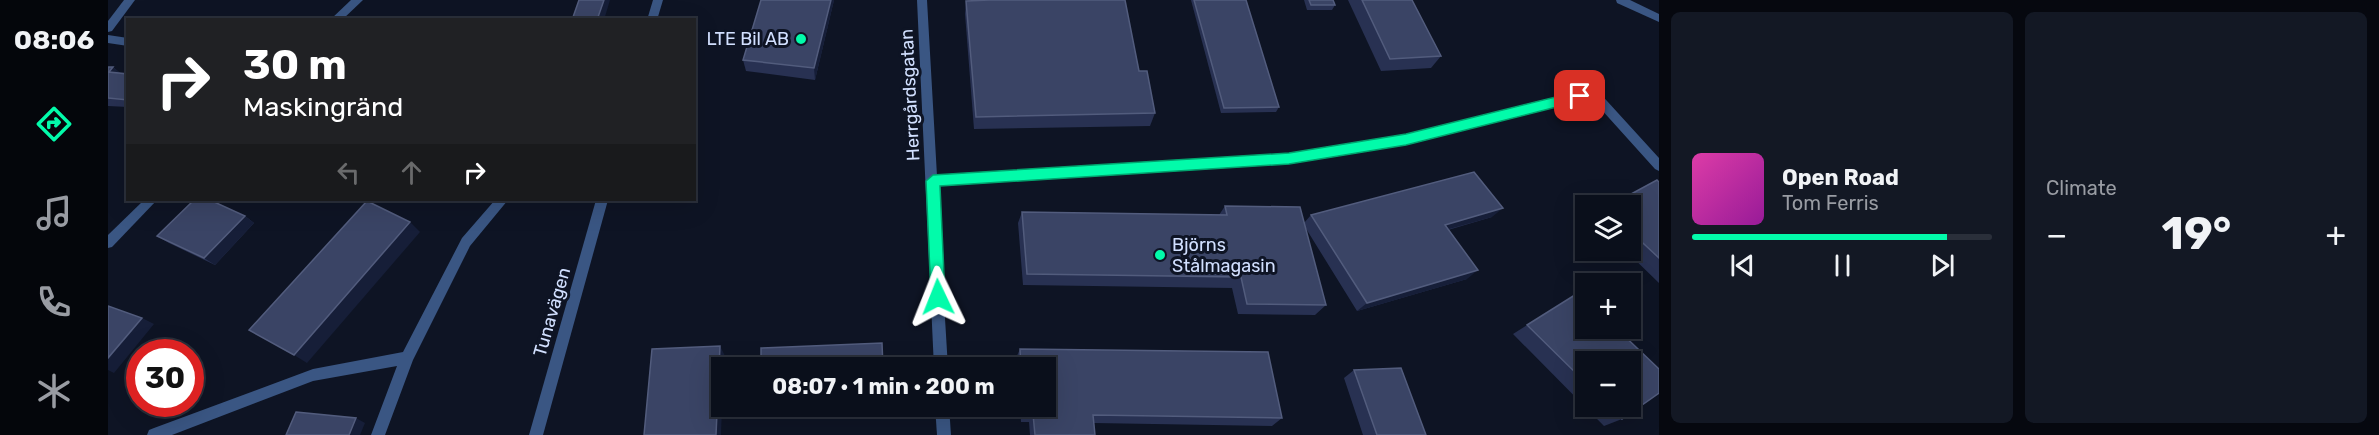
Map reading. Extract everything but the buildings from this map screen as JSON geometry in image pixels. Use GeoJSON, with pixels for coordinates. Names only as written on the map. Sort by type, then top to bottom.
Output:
{"type":"FeatureCollection","features":[{"type":"Feature","properties":{"kind":"street"},"geometry":{"type":"LineString","coordinates":[[108,28],[130,0]]}},
{"type":"Feature","properties":{"kind":"street"},"geometry":{"type":"LineString","coordinates":[[337,18],[358,0]]}},
{"type":"Feature","properties":{"kind":"street"},"geometry":{"type":"LineString","coordinates":[[653,18],[658,0]]}},
{"type":"Feature","properties":{"kind":"street","name":"Herrgårdsgatan"},"geometry":{"type":"LineString","coordinates":[[922,0],[941,357]]}},
{"type":"Feature","properties":{"kind":"street"},"geometry":{"type":"LineString","coordinates":[[1621,0],[1659,18]]}},
{"type":"Feature","properties":{"kind":"street"},"geometry":{"type":"LineString","coordinates":[[108,39],[126,42]]}},
{"type":"Feature","properties":{"kind":"street"},"geometry":{"type":"LineString","coordinates":[[933,181],[1289,158],[1406,139],[1593,93],[1659,166]]}},
{"type":"Feature","properties":{"kind":"street"},"geometry":{"type":"LineString","coordinates":[[108,243],[150,201]]}},
{"type":"Feature","properties":{"kind":"street"},"geometry":{"type":"LineString","coordinates":[[378,435],[407,358],[466,242],[501,201]]}},
{"type":"Feature","properties":{"kind":"street","name":"Tunavägen"},"geometry":{"type":"LineString","coordinates":[[536,435],[602,201]]}},
{"type":"Feature","properties":{"kind":"street"},"geometry":{"type":"LineString","coordinates":[[154,435],[313,375],[407,358]]}},
{"type":"Feature","properties":{"kind":"street"},"geometry":{"type":"LineString","coordinates":[[943,417],[944,435]]}},
{"type":"Feature","properties":{"kind":"place","name":"LTE Bil AB"},"geometry":{"type":"Point","coordinates":[801,39]}},
{"type":"Feature","properties":{"kind":"place","name":"Björns Stålmagasin"},"geometry":{"type":"Point","coordinates":[1160,255]}},
{"type":"Feature","properties":{"kind":"route"},"geometry":{"type":"LineString","coordinates":[[938,297],[933,181],[1289,158],[1406,139],[1580,96]]}}]}
